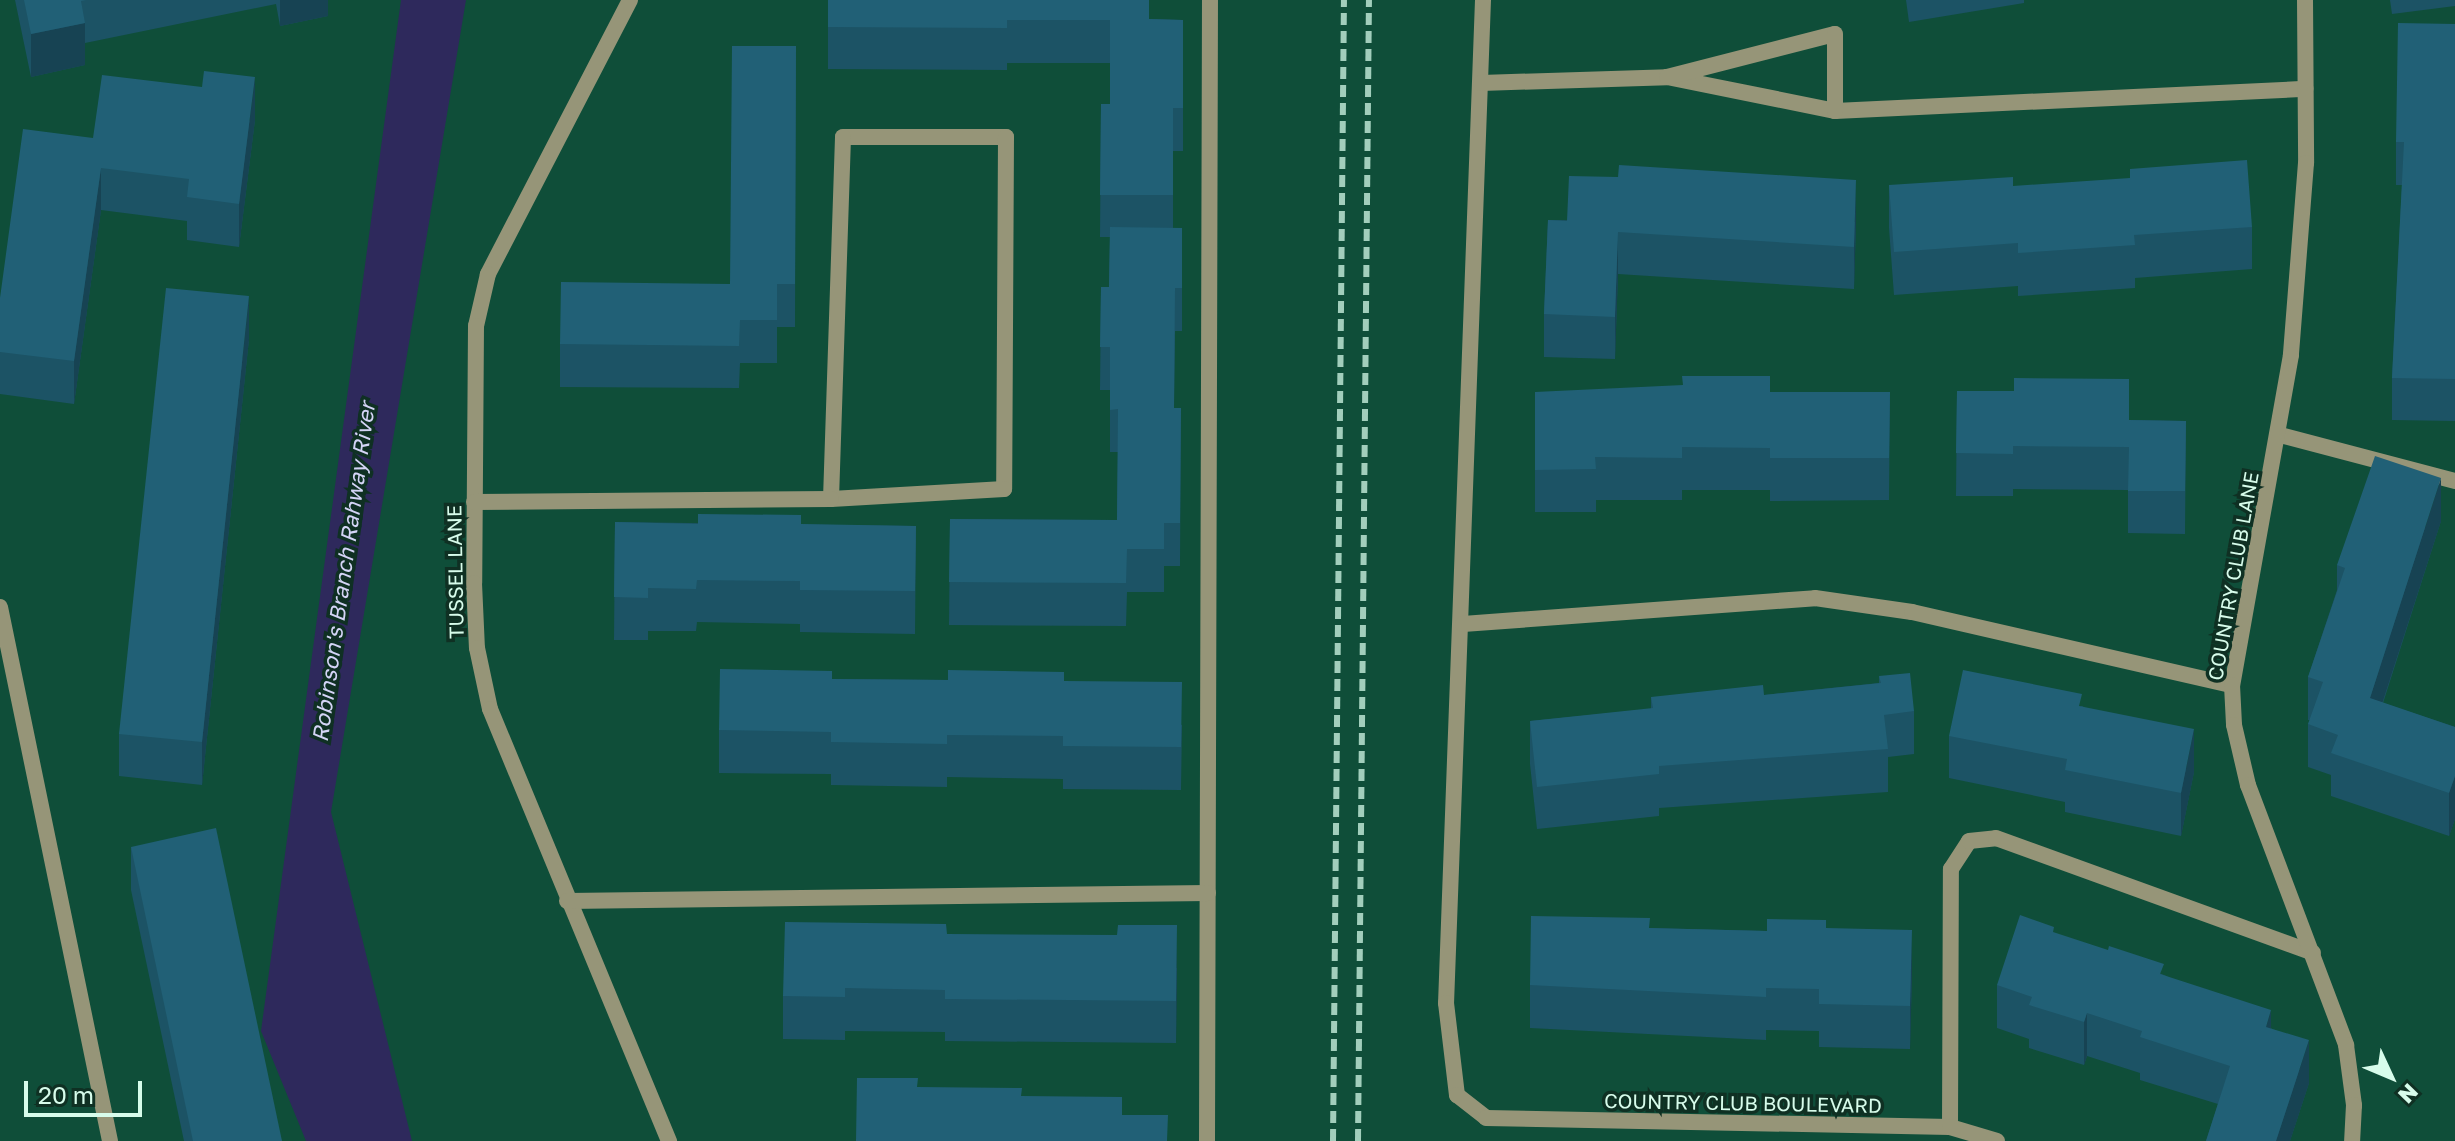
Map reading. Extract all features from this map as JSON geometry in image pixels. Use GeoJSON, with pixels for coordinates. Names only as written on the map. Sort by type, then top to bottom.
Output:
{"type":"FeatureCollection","features":[{"type":"Feature","properties":{"kind":"street","name":"TUSSEL LANE"},"geometry":{"type":"LineString","coordinates":[[630,0],[488,274],[476,326],[474,502],[477,648],[490,709],[669,1141]]}},
{"type":"Feature","properties":{"kind":"street"},"geometry":{"type":"LineString","coordinates":[[1207,1141],[1210,0]]}},
{"type":"Feature","properties":{"kind":"street"},"geometry":{"type":"LineString","coordinates":[[1483,0],[1463,624],[1815,598],[1912,612],[2232,685]]}},
{"type":"Feature","properties":{"kind":"street","name":"COUNTRY CLUB LANE"},"geometry":{"type":"LineString","coordinates":[[2305,0],[2306,163],[2280,435],[2232,685],[2234,725],[2248,785],[2269,852],[2313,953],[2346,1045],[2354,1105],[2352,1141]]}},
{"type":"Feature","properties":{"kind":"street"},"geometry":{"type":"LineString","coordinates":[[1481,83],[1667,77],[1835,34],[1835,111]]}},
{"type":"Feature","properties":{"kind":"street"},"geometry":{"type":"LineString","coordinates":[[1667,77],[1835,111],[2305,89]]}},
{"type":"Feature","properties":{"kind":"street"},"geometry":{"type":"LineString","coordinates":[[474,502],[831,499],[1004,489],[1006,137],[843,137],[831,499]]}},
{"type":"Feature","properties":{"kind":"street"},"geometry":{"type":"LineString","coordinates":[[2280,435],[2455,481]]}},
{"type":"Feature","properties":{"kind":"street"},"geometry":{"type":"LineString","coordinates":[[0,607],[110,1141]]}},
{"type":"Feature","properties":{"kind":"street","name":"COUNTRY CLUB BOULEVARD"},"geometry":{"type":"LineString","coordinates":[[1463,624],[1446,1003],[1457,1095],[1486,1118],[1950,1127],[1997,1141]]}},
{"type":"Feature","properties":{"kind":"street"},"geometry":{"type":"LineString","coordinates":[[1950,1127],[1951,869],[1969,841],[1996,838],[2313,953]]}},
{"type":"Feature","properties":{"kind":"street"},"geometry":{"type":"LineString","coordinates":[[567,901],[1208,893]]}},
{"type":"Feature","properties":{"kind":"water","name":"Robinson's Branch Rahway River"},"geometry":{"type":"Polygon","coordinates":[[[401,0],[466,0],[331,812],[412,1141],[306,1141],[261,1031],[401,0]]]}},
{"type":"Feature","properties":{"kind":"building"},"geometry":{"type":"Polygon","coordinates":[[[24,0],[86,0],[81,1],[85,23],[31,34],[24,0]]]}},
{"type":"Feature","properties":{"kind":"building"},"geometry":{"type":"Polygon","coordinates":[[[828,0],[1149,0],[1149,19],[1183,20],[1183,108],[1173,108],[1173,195],[1100,195],[1101,104],[1110,104],[1110,20],[1007,20],[1007,28],[828,27],[828,0]]]}},
{"type":"Feature","properties":{"kind":"building"},"geometry":{"type":"Polygon","coordinates":[[[2398,23],[2455,24],[2455,379],[2392,378],[2404,142],[2396,142],[2398,23]]]}},
{"type":"Feature","properties":{"kind":"building"},"geometry":{"type":"Polygon","coordinates":[[[732,46],[796,46],[795,284],[777,284],[777,320],[740,320],[739,346],[560,344],[561,282],[730,284],[732,46]]]}},
{"type":"Feature","properties":{"kind":"building"},"geometry":{"type":"Polygon","coordinates":[[[204,71],[255,77],[239,204],[187,197],[189,179],[101,168],[74,361],[0,352],[0,298],[23,129],[93,138],[102,75],[202,87],[204,71]]]}},
{"type":"Feature","properties":{"kind":"building"},"geometry":{"type":"Polygon","coordinates":[[[2247,160],[2252,227],[2134,235],[2135,245],[2018,253],[2018,243],[1894,252],[1889,185],[2013,177],[2013,186],[2130,178],[2130,169],[2247,160]]]}},
{"type":"Feature","properties":{"kind":"building"},"geometry":{"type":"Polygon","coordinates":[[[1619,165],[1856,180],[1854,247],[1618,232],[1615,317],[1544,314],[1548,220],[1567,221],[1569,176],[1618,177],[1619,165]]]}},
{"type":"Feature","properties":{"kind":"building"},"geometry":{"type":"Polygon","coordinates":[[[1110,227],[1182,228],[1182,288],[1175,288],[1174,408],[1181,408],[1180,523],[1164,523],[1164,549],[1127,549],[1126,583],[949,582],[950,519],[1117,520],[1118,409],[1110,410],[1110,347],[1100,347],[1101,287],[1109,287],[1110,227]]]}},
{"type":"Feature","properties":{"kind":"building"},"geometry":{"type":"Polygon","coordinates":[[[166,288],[249,296],[202,742],[119,734],[166,288]]]}},
{"type":"Feature","properties":{"kind":"building"},"geometry":{"type":"Polygon","coordinates":[[[1682,376],[1770,376],[1770,392],[1890,392],[1889,458],[1770,458],[1770,448],[1682,447],[1682,458],[1595,457],[1596,469],[1535,470],[1535,392],[1683,385],[1682,376]]]}},
{"type":"Feature","properties":{"kind":"building"},"geometry":{"type":"Polygon","coordinates":[[[2014,378],[2129,379],[2129,420],[2186,421],[2185,491],[2128,491],[2129,447],[2013,446],[2013,454],[1956,453],[1957,391],[2014,391],[2014,378]]]}},
{"type":"Feature","properties":{"kind":"building"},"geometry":{"type":"Polygon","coordinates":[[[2375,456],[2441,478],[2370,698],[2455,727],[2455,776],[2449,793],[2331,753],[2338,735],[2308,724],[2323,682],[2308,677],[2345,568],[2337,565],[2375,456]]]}},
{"type":"Feature","properties":{"kind":"building"},"geometry":{"type":"Polygon","coordinates":[[[698,514],[801,515],[801,524],[916,526],[915,591],[800,590],[800,581],[697,580],[696,589],[648,588],[648,598],[614,597],[615,522],[698,524],[698,514]]]}},
{"type":"Feature","properties":{"kind":"building"},"geometry":{"type":"Polygon","coordinates":[[[720,669],[832,671],[832,679],[948,680],[948,670],[1064,672],[1064,681],[1182,682],[1181,747],[1063,746],[1063,736],[947,735],[947,744],[831,742],[831,732],[719,730],[720,669]]]}},
{"type":"Feature","properties":{"kind":"building"},"geometry":{"type":"Polygon","coordinates":[[[1963,670],[2082,694],[2079,706],[2194,729],[2181,793],[2065,770],[2067,759],[1949,736],[1963,670]]]}},
{"type":"Feature","properties":{"kind":"building"},"geometry":{"type":"Polygon","coordinates":[[[1910,673],[1914,711],[1884,715],[1888,749],[1659,766],[1659,774],[1537,787],[1530,721],[1653,708],[1651,697],[1763,685],[1764,695],[1881,683],[1879,676],[1910,673]]]}},
{"type":"Feature","properties":{"kind":"building"},"geometry":{"type":"Polygon","coordinates":[[[216,828],[282,1141],[193,1141],[131,847],[216,828]]]}},
{"type":"Feature","properties":{"kind":"building"},"geometry":{"type":"Polygon","coordinates":[[[2020,915],[2054,927],[2053,932],[2164,964],[2160,974],[2271,1010],[2266,1027],[2309,1040],[2276,1141],[2206,1141],[2230,1066],[2140,1037],[2142,1031],[2087,1013],[2084,1022],[2029,1005],[2032,997],[1997,985],[2020,915]]]}},
{"type":"Feature","properties":{"kind":"building"},"geometry":{"type":"Polygon","coordinates":[[[1531,916],[1650,918],[1649,928],[1767,931],[1767,919],[1826,920],[1826,928],[1912,930],[1910,1006],[1819,1004],[1819,989],[1766,988],[1766,997],[1530,985],[1531,916]]]}},
{"type":"Feature","properties":{"kind":"building"},"geometry":{"type":"Polygon","coordinates":[[[785,922],[946,924],[947,934],[1117,935],[1118,925],[1177,925],[1176,1001],[945,999],[945,990],[845,988],[845,997],[783,996],[785,922]]]}},
{"type":"Feature","properties":{"kind":"building"},"geometry":{"type":"Polygon","coordinates":[[[857,1078],[918,1078],[917,1087],[1022,1088],[1021,1096],[1122,1097],[1122,1115],[1168,1115],[1167,1141],[856,1141],[857,1078]]]}},
{"type":"Feature","properties":{"kind":"railway"},"geometry":{"type":"LineString","coordinates":[[1333,1141],[1344,0]]}},
{"type":"Feature","properties":{"kind":"railway"},"geometry":{"type":"LineString","coordinates":[[1358,1141],[1369,0]]}}]}
